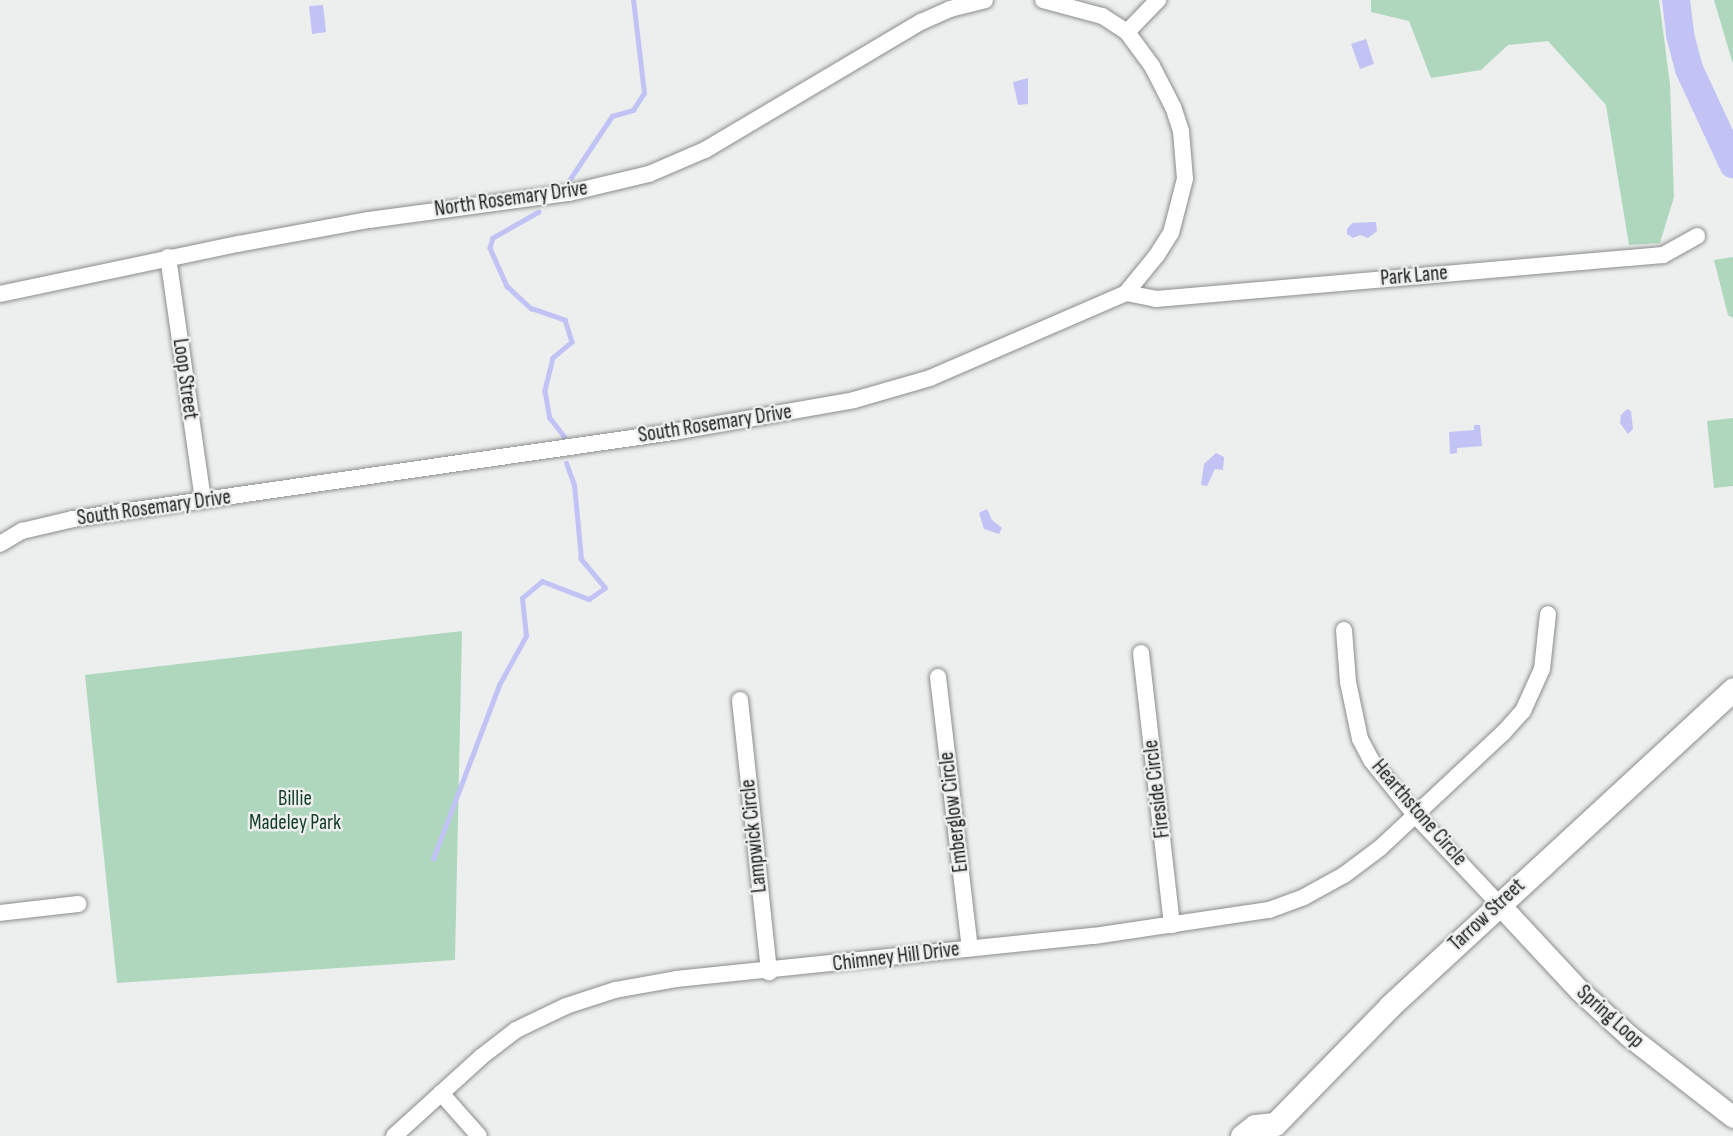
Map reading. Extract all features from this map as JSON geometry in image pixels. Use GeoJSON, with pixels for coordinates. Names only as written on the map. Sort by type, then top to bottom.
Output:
{"type":"FeatureCollection","features":[{"type":"Feature","properties":{"kind":"main road","name":"Tarrow Street"},"geometry":{"type":"LineString","coordinates":[[1242,1136],[1255,1126],[1274,1130],[1346,1049],[1733,689]]}},
{"type":"Feature","properties":{"kind":"street","name":"North Rosemary Drive"},"geometry":{"type":"LineString","coordinates":[[0,294],[168,257],[369,220],[569,193],[649,174],[705,150],[921,22],[950,9],[985,0]]}},
{"type":"Feature","properties":{"kind":"street"},"geometry":{"type":"LineString","coordinates":[[1043,0],[1102,16],[1127,32],[1158,0]]}},
{"type":"Feature","properties":{"kind":"street","name":"South Rosemary Drive"},"geometry":{"type":"LineString","coordinates":[[0,544],[22,531],[73,519],[673,432],[855,400],[930,378],[1126,293],[1171,233],[1185,179],[1184,145],[1173,107],[1152,66],[1127,32]]}},
{"type":"Feature","properties":{"kind":"street","name":"Park Lane"},"geometry":{"type":"LineString","coordinates":[[1126,293],[1157,299],[1663,255],[1697,236]]}},
{"type":"Feature","properties":{"kind":"street","name":"Loop Street"},"geometry":{"type":"LineString","coordinates":[[168,257],[203,501]]}},
{"type":"Feature","properties":{"kind":"street","name":"Chimney Hill Drive"},"geometry":{"type":"LineString","coordinates":[[394,1136],[516,1030],[566,1006],[615,990],[676,979],[769,972],[1172,925],[1269,910],[1304,897],[1343,875],[1416,816],[1504,733],[1523,711],[1542,669],[1548,614]]}},
{"type":"Feature","properties":{"kind":"street","name":"Hearthstone Circle"},"geometry":{"type":"LineString","coordinates":[[1344,630],[1348,682],[1360,739],[1384,778],[1416,816],[1499,904]]}},
{"type":"Feature","properties":{"kind":"street","name":"Fireside Circle"},"geometry":{"type":"LineString","coordinates":[[1141,653],[1172,925]]}},
{"type":"Feature","properties":{"kind":"street","name":"Emberglow Circle"},"geometry":{"type":"LineString","coordinates":[[938,677],[970,948]]}},
{"type":"Feature","properties":{"kind":"street","name":"Lampwick Circle"},"geometry":{"type":"LineString","coordinates":[[740,699],[769,972]]}},
{"type":"Feature","properties":{"kind":"street"},"geometry":{"type":"LineString","coordinates":[[0,913],[78,904]]}},
{"type":"Feature","properties":{"kind":"street","name":"Spring Loop"},"geometry":{"type":"LineString","coordinates":[[1499,904],[1579,990],[1619,1027],[1733,1117]]}},
{"type":"Feature","properties":{"kind":"street"},"geometry":{"type":"LineString","coordinates":[[441,1093],[480,1136]]}},
{"type":"Feature","properties":{"kind":"green space"},"geometry":{"type":"Polygon","coordinates":[[[1371,0],[1659,0],[1670,84],[1674,197],[1660,243],[1629,245],[1606,105],[1548,41],[1508,45],[1481,70],[1431,78],[1409,21],[1371,12],[1371,0]]]}},
{"type":"Feature","properties":{"kind":"green space"},"geometry":{"type":"Polygon","coordinates":[[[1714,0],[1733,0],[1733,63],[1732,61],[1714,0]]]}},
{"type":"Feature","properties":{"kind":"green space"},"geometry":{"type":"Polygon","coordinates":[[[1733,257],[1733,318],[1728,315],[1714,260],[1733,257]]]}},
{"type":"Feature","properties":{"kind":"green space"},"geometry":{"type":"Polygon","coordinates":[[[1733,418],[1733,486],[1714,488],[1707,421],[1733,418]]]}},
{"type":"Feature","properties":{"kind":"green space","name":"Billie Madeley Park"},"geometry":{"type":"Polygon","coordinates":[[[462,631],[455,960],[117,983],[85,675],[462,631]]]}},
{"type":"Feature","properties":{"kind":"water"},"geometry":{"type":"Polygon","coordinates":[[[323,5],[326,32],[312,34],[309,6],[323,5]]]}},
{"type":"Feature","properties":{"kind":"water"},"geometry":{"type":"Polygon","coordinates":[[[1366,39],[1374,64],[1360,69],[1351,44],[1366,39]]]}},
{"type":"Feature","properties":{"kind":"water"},"geometry":{"type":"Polygon","coordinates":[[[1028,78],[1028,104],[1018,105],[1013,82],[1028,78]]]}},
{"type":"Feature","properties":{"kind":"water"},"geometry":{"type":"Polygon","coordinates":[[[1376,222],[1377,231],[1368,238],[1360,235],[1353,238],[1347,234],[1352,223],[1376,222]]]}},
{"type":"Feature","properties":{"kind":"water"},"geometry":{"type":"Polygon","coordinates":[[[1627,409],[1631,411],[1633,429],[1628,434],[1620,423],[1621,415],[1627,409]]]}},
{"type":"Feature","properties":{"kind":"water"},"geometry":{"type":"Polygon","coordinates":[[[1474,425],[1480,425],[1482,446],[1457,448],[1457,453],[1450,454],[1449,432],[1474,430],[1474,425]]]}},
{"type":"Feature","properties":{"kind":"water"},"geometry":{"type":"Polygon","coordinates":[[[1216,453],[1224,457],[1223,470],[1215,469],[1207,486],[1201,485],[1204,464],[1216,453]]]}},
{"type":"Feature","properties":{"kind":"water"},"geometry":{"type":"Polygon","coordinates":[[[987,509],[992,520],[1002,528],[999,534],[984,529],[979,513],[987,509]]]}},
{"type":"Feature","properties":{"kind":"waterway"},"geometry":{"type":"LineString","coordinates":[[568,182],[612,116],[633,110],[644,93],[633,0]]}},
{"type":"Feature","properties":{"kind":"waterway"},"geometry":{"type":"LineString","coordinates":[[1676,0],[1680,35],[1689,69],[1733,164]]}},
{"type":"Feature","properties":{"kind":"waterway"},"geometry":{"type":"LineString","coordinates":[[539,212],[493,238],[490,248],[507,286],[531,308],[565,320],[572,342],[553,358],[545,391],[550,418],[564,436]]}},
{"type":"Feature","properties":{"kind":"waterway"},"geometry":{"type":"LineString","coordinates":[[433,859],[499,685],[526,636],[522,598],[542,581],[589,599],[605,588],[581,559],[574,485],[566,463]]}}]}
